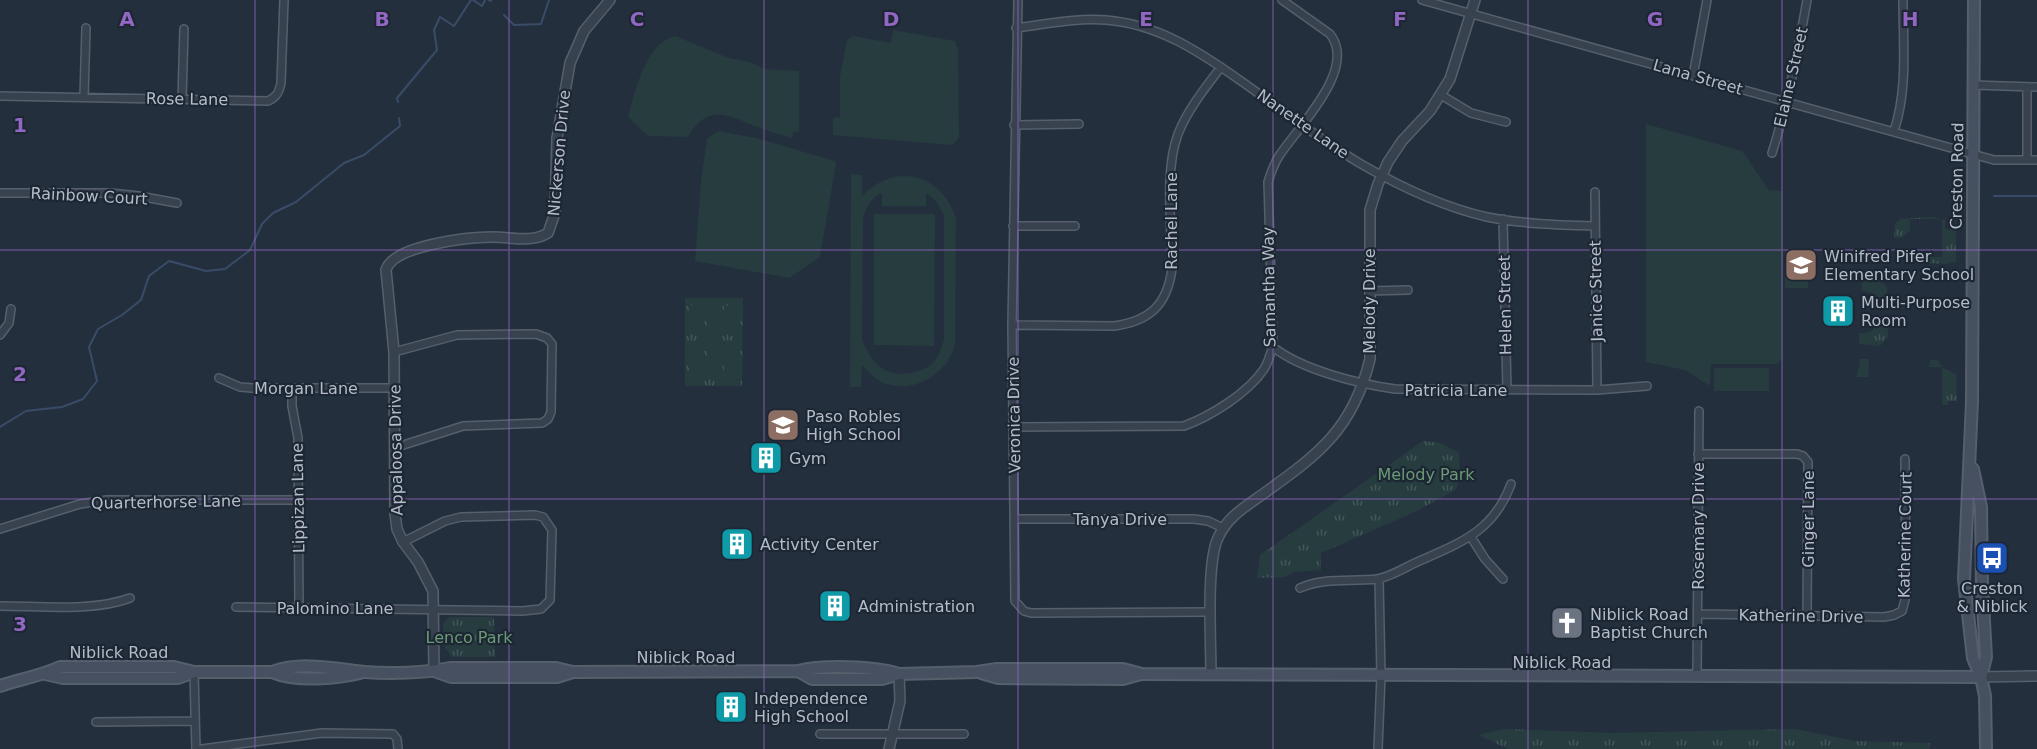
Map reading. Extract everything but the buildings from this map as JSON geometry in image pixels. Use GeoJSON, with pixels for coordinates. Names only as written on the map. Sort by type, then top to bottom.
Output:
{"type":"FeatureCollection","features":[{"type":"Feature","properties":{"kind":"main road","name":"Creston Road"},"geometry":{"type":"LineString","coordinates":[[1974,0],[1971,460],[1964,579],[1973,658],[1981,677],[1985,696],[1986,749]]}},
{"type":"Feature","properties":{"kind":"main road","name":"Creston Road"},"geometry":{"type":"LineString","coordinates":[[1971,460],[1981,511],[1986,657],[1981,677]]}},
{"type":"Feature","properties":{"kind":"main road"},"geometry":{"type":"LineString","coordinates":[[1969,477],[1971,505],[1975,511],[1981,511]]}},
{"type":"Feature","properties":{"kind":"main road","name":"Niblick Road"},"geometry":{"type":"LineString","coordinates":[[0,686],[45,674],[63,678],[178,678],[194,672],[272,672],[284,668],[344,668],[366,672],[434,671],[451,677],[557,677],[573,672],[798,671],[812,668],[885,669],[899,674],[977,672],[997,669],[1123,669],[1142,674],[1981,677]]}},
{"type":"Feature","properties":{"kind":"street","name":"Rose Lane"},"geometry":{"type":"LineString","coordinates":[[0,96],[268,101],[275,98],[281,83],[284,0]]}},
{"type":"Feature","properties":{"kind":"street","name":"Nickerson Drive"},"geometry":{"type":"LineString","coordinates":[[429,247],[464,239],[493,237],[533,239],[548,233],[555,213],[557,138],[570,63],[584,31],[610,0]]}},
{"type":"Feature","properties":{"kind":"street","name":"Veronica Drive"},"geometry":{"type":"LineString","coordinates":[[1018,0],[1012,325],[1015,601],[1024,611],[1031,613],[1211,612]]}},
{"type":"Feature","properties":{"kind":"street","name":"Samantha Way"},"geometry":{"type":"LineString","coordinates":[[1014,427],[1184,426],[1200,420],[1243,392],[1265,368],[1273,347],[1268,182],[1275,161],[1303,124],[1331,80],[1338,59],[1336,42],[1330,34],[1282,0]]}},
{"type":"Feature","properties":{"kind":"street","name":"Lana Street"},"geometry":{"type":"LineString","coordinates":[[1422,0],[1994,160],[2037,160]]}},
{"type":"Feature","properties":{"kind":"street","name":"Melody Drive"},"geometry":{"type":"LineString","coordinates":[[1211,674],[1212,567],[1216,540],[1235,514],[1322,449],[1342,427],[1364,383],[1370,359],[1370,210],[1382,175],[1402,141],[1430,111],[1441,95],[1453,70],[1475,0]]}},
{"type":"Feature","properties":{"kind":"street"},"geometry":{"type":"LineString","coordinates":[[1693,76],[1707,0]]}},
{"type":"Feature","properties":{"kind":"street","name":"Elaine Street"},"geometry":{"type":"LineString","coordinates":[[1772,153],[1788,102],[1807,0]]}},
{"type":"Feature","properties":{"kind":"street"},"geometry":{"type":"LineString","coordinates":[[1894,131],[1903,92],[1903,0]]}},
{"type":"Feature","properties":{"kind":"street","name":"Nanette Lane"},"geometry":{"type":"LineString","coordinates":[[1016,28],[1106,20],[1125,23],[1168,36],[1205,56],[1360,163],[1445,204],[1485,216],[1533,224],[1595,225]]}},
{"type":"Feature","properties":{"kind":"street"},"geometry":{"type":"LineString","coordinates":[[84,97],[86,28]]}},
{"type":"Feature","properties":{"kind":"street"},"geometry":{"type":"LineString","coordinates":[[182,99],[184,29]]}},
{"type":"Feature","properties":{"kind":"street","name":"Rachel Lane"},"geometry":{"type":"LineString","coordinates":[[1012,325],[1114,326],[1130,324],[1144,318],[1165,297],[1172,269],[1170,172],[1173,154],[1187,115],[1221,67]]}},
{"type":"Feature","properties":{"kind":"street"},"geometry":{"type":"LineString","coordinates":[[1973,85],[2037,87]]}},
{"type":"Feature","properties":{"kind":"street"},"geometry":{"type":"LineString","coordinates":[[2026,160],[2027,87]]}},
{"type":"Feature","properties":{"kind":"street"},"geometry":{"type":"LineString","coordinates":[[1441,95],[1471,113],[1506,122]]}},
{"type":"Feature","properties":{"kind":"street"},"geometry":{"type":"LineString","coordinates":[[1014,125],[1079,124]]}},
{"type":"Feature","properties":{"kind":"street","name":"Janice Street"},"geometry":{"type":"LineString","coordinates":[[1595,192],[1597,390]]}},
{"type":"Feature","properties":{"kind":"street","name":"Rainbow Court"},"geometry":{"type":"LineString","coordinates":[[0,193],[110,193],[177,203]]}},
{"type":"Feature","properties":{"kind":"street","name":"Helen Street"},"geometry":{"type":"LineString","coordinates":[[1503,219],[1508,390]]}},
{"type":"Feature","properties":{"kind":"street"},"geometry":{"type":"LineString","coordinates":[[1013,226],[1075,225]]}},
{"type":"Feature","properties":{"kind":"street","name":"Appaloosa Drive"},"geometry":{"type":"LineString","coordinates":[[429,247],[394,257],[387,264],[386,270],[394,352],[395,514],[397,529],[403,542],[427,576],[433,591],[434,671]]}},
{"type":"Feature","properties":{"kind":"street"},"geometry":{"type":"LineString","coordinates":[[1369,291],[1408,290]]}},
{"type":"Feature","properties":{"kind":"street"},"geometry":{"type":"LineString","coordinates":[[0,335],[9,323],[11,309]]}},
{"type":"Feature","properties":{"kind":"street"},"geometry":{"type":"LineString","coordinates":[[394,352],[457,335],[536,334],[548,338],[552,345],[551,412],[548,419],[542,423],[463,426],[394,448]]}},
{"type":"Feature","properties":{"kind":"street","name":"Patricia Lane"},"geometry":{"type":"LineString","coordinates":[[1273,347],[1293,359],[1325,372],[1395,389],[1597,390],[1647,386]]}},
{"type":"Feature","properties":{"kind":"street","name":"Morgan Lane"},"geometry":{"type":"LineString","coordinates":[[219,378],[240,387],[395,388]]}},
{"type":"Feature","properties":{"kind":"street","name":"Lippizan Lane"},"geometry":{"type":"LineString","coordinates":[[291,388],[298,438],[299,608]]}},
{"type":"Feature","properties":{"kind":"street","name":"Rosemary Drive"},"geometry":{"type":"LineString","coordinates":[[1697,677],[1699,411]]}},
{"type":"Feature","properties":{"kind":"street","name":"Ginger Lane"},"geometry":{"type":"LineString","coordinates":[[1698,454],[1797,454],[1803,456],[1808,462],[1807,617]]}},
{"type":"Feature","properties":{"kind":"street","name":"Katherine Court"},"geometry":{"type":"LineString","coordinates":[[1902,610],[1906,596],[1905,459]]}},
{"type":"Feature","properties":{"kind":"street"},"geometry":{"type":"LineString","coordinates":[[1300,588],[1327,580],[1379,579],[1471,537],[1500,508],[1511,484]]}},
{"type":"Feature","properties":{"kind":"street","name":"Quarterhorse Lane"},"geometry":{"type":"LineString","coordinates":[[0,529],[80,504],[107,500],[299,500]]}},
{"type":"Feature","properties":{"kind":"street","name":"Palomino Lane"},"geometry":{"type":"LineString","coordinates":[[236,607],[522,611],[542,609],[550,600],[552,530],[543,517],[535,514],[461,517],[445,521],[403,542]]}},
{"type":"Feature","properties":{"kind":"street","name":"Tanya Drive"},"geometry":{"type":"LineString","coordinates":[[1015,519],[1194,519],[1208,521],[1223,528]]}},
{"type":"Feature","properties":{"kind":"street"},"geometry":{"type":"LineString","coordinates":[[1471,537],[1485,559],[1503,579]]}},
{"type":"Feature","properties":{"kind":"street"},"geometry":{"type":"LineString","coordinates":[[1378,749],[1381,676],[1379,579]]}},
{"type":"Feature","properties":{"kind":"street"},"geometry":{"type":"LineString","coordinates":[[0,606],[98,606],[130,598]]}},
{"type":"Feature","properties":{"kind":"street","name":"Katherine Drive"},"geometry":{"type":"LineString","coordinates":[[1698,614],[1884,617],[1902,610]]}},
{"type":"Feature","properties":{"kind":"street"},"geometry":{"type":"LineString","coordinates":[[194,672],[196,749]]}},
{"type":"Feature","properties":{"kind":"street"},"geometry":{"type":"LineString","coordinates":[[889,749],[900,701],[899,674]]}},
{"type":"Feature","properties":{"kind":"street"},"geometry":{"type":"LineString","coordinates":[[1981,677],[2037,676]]}},
{"type":"Feature","properties":{"kind":"street"},"geometry":{"type":"LineString","coordinates":[[96,722],[195,721]]}},
{"type":"Feature","properties":{"kind":"street"},"geometry":{"type":"LineString","coordinates":[[202,749],[322,733],[393,734],[398,739],[398,749]]}},
{"type":"Feature","properties":{"kind":"street"},"geometry":{"type":"LineString","coordinates":[[820,734],[964,734]]}},
{"type":"Feature","properties":{"kind":"green space"},"geometry":{"type":"Polygon","coordinates":[[[893,30],[955,41],[958,49],[959,138],[952,145],[833,135],[833,118],[840,117],[840,76],[847,40],[853,36],[891,43],[893,30]]]}},
{"type":"Feature","properties":{"kind":"green space"},"geometry":{"type":"Polygon","coordinates":[[[675,36],[729,58],[750,62],[764,69],[799,71],[799,132],[793,132],[792,138],[721,114],[704,118],[688,137],[648,136],[628,117],[638,82],[649,58],[665,40],[675,36]]]}},
{"type":"Feature","properties":{"kind":"green space"},"geometry":{"type":"Polygon","coordinates":[[[1646,124],[1742,151],[1769,190],[1783,191],[1783,358],[1777,364],[1711,364],[1710,386],[1685,370],[1646,362],[1646,124]]]}},
{"type":"Feature","properties":{"kind":"green space"},"geometry":{"type":"Polygon","coordinates":[[[718,131],[756,138],[835,161],[820,257],[789,278],[695,261],[701,181],[707,139],[718,131]]]}},
{"type":"Feature","properties":{"kind":"green space"},"geometry":{"type":"Polygon","coordinates":[[[851,174],[862,175],[862,196],[875,185],[889,178],[916,177],[929,182],[940,191],[956,218],[955,344],[945,365],[926,380],[903,386],[892,385],[877,379],[862,365],[861,387],[850,387],[851,174]],[[882,193],[870,203],[863,218],[862,339],[879,366],[892,373],[910,373],[931,365],[944,340],[944,215],[936,201],[926,193],[926,206],[882,206],[882,193]]]}},
{"type":"Feature","properties":{"kind":"green space"},"geometry":{"type":"Polygon","coordinates":[[[874,214],[935,214],[934,346],[874,345],[874,214]]]}},
{"type":"Feature","properties":{"kind":"green space"},"geometry":{"type":"Polygon","coordinates":[[[1933,217],[1941,219],[1910,219],[1910,230],[1902,238],[1894,238],[1895,224],[1900,219],[1933,217]]]}},
{"type":"Feature","properties":{"kind":"green space"},"geometry":{"type":"Polygon","coordinates":[[[1942,219],[1945,220],[1947,230],[1956,228],[1956,262],[1929,263],[1929,257],[1942,257],[1942,219]]]}},
{"type":"Feature","properties":{"kind":"green space"},"geometry":{"type":"Polygon","coordinates":[[[1791,271],[1808,271],[1808,288],[1785,288],[1785,274],[1791,274],[1791,271]]]}},
{"type":"Feature","properties":{"kind":"green space"},"geometry":{"type":"Polygon","coordinates":[[[1862,279],[1879,279],[1887,287],[1887,307],[1881,307],[1874,296],[1862,290],[1862,279]]]}},
{"type":"Feature","properties":{"kind":"green space"},"geometry":{"type":"Polygon","coordinates":[[[685,298],[743,298],[742,386],[685,386],[685,298]]]}},
{"type":"Feature","properties":{"kind":"green space"},"geometry":{"type":"Polygon","coordinates":[[[689,305],[702,306],[702,334],[689,334],[689,305]]]}},
{"type":"Feature","properties":{"kind":"green space"},"geometry":{"type":"Polygon","coordinates":[[[707,305],[720,306],[720,334],[707,334],[707,305]]]}},
{"type":"Feature","properties":{"kind":"green space"},"geometry":{"type":"Polygon","coordinates":[[[724,306],[737,306],[737,334],[724,334],[724,306]]]}},
{"type":"Feature","properties":{"kind":"green space"},"geometry":{"type":"Polygon","coordinates":[[[1881,319],[1887,319],[1888,337],[1880,346],[1859,344],[1859,333],[1872,330],[1881,319]]]}},
{"type":"Feature","properties":{"kind":"green space"},"geometry":{"type":"Polygon","coordinates":[[[689,349],[702,349],[702,377],[689,377],[689,349]]]}},
{"type":"Feature","properties":{"kind":"green space"},"geometry":{"type":"Polygon","coordinates":[[[707,349],[720,349],[720,377],[707,377],[707,349]]]}},
{"type":"Feature","properties":{"kind":"green space"},"geometry":{"type":"Polygon","coordinates":[[[724,349],[737,349],[737,377],[724,377],[724,349]]]}},
{"type":"Feature","properties":{"kind":"green space"},"geometry":{"type":"Polygon","coordinates":[[[1860,359],[1869,359],[1868,377],[1856,377],[1860,359]]]}},
{"type":"Feature","properties":{"kind":"green space"},"geometry":{"type":"Polygon","coordinates":[[[1930,360],[1937,360],[1943,368],[1956,374],[1957,401],[1948,401],[1948,405],[1942,405],[1942,367],[1929,367],[1930,360]]]}},
{"type":"Feature","properties":{"kind":"green space"},"geometry":{"type":"Polygon","coordinates":[[[1714,368],[1769,368],[1769,391],[1714,391],[1714,368]]]}},
{"type":"Feature","properties":{"kind":"green space","name":"Melody Park"},"geometry":{"type":"Polygon","coordinates":[[[1423,441],[1441,443],[1459,453],[1460,474],[1457,489],[1417,511],[1321,553],[1321,570],[1295,572],[1285,577],[1257,578],[1260,555],[1423,441]]]}},
{"type":"Feature","properties":{"kind":"green space","name":"Lenco Park"},"geometry":{"type":"Polygon","coordinates":[[[449,617],[494,617],[495,657],[452,657],[444,646],[443,623],[449,617]]]}},
{"type":"Feature","properties":{"kind":"green space"},"geometry":{"type":"Polygon","coordinates":[[[1504,729],[1613,733],[1795,729],[1855,741],[1930,743],[1930,749],[1508,749],[1478,735],[1504,729]]]}},
{"type":"Feature","properties":{"kind":"waterway"},"geometry":{"type":"LineString","coordinates":[[398,102],[397,98],[437,50],[434,30],[440,17],[454,26],[471,0]]}},
{"type":"Feature","properties":{"kind":"waterway"},"geometry":{"type":"LineString","coordinates":[[473,0],[482,6],[485,0]]}},
{"type":"Feature","properties":{"kind":"waterway"},"geometry":{"type":"LineString","coordinates":[[504,15],[514,25],[541,24],[549,0]]}},
{"type":"Feature","properties":{"kind":"waterway"},"geometry":{"type":"LineString","coordinates":[[0,427],[26,411],[62,407],[83,399],[97,381],[89,347],[98,329],[122,315],[141,300],[149,276],[169,261],[206,271],[225,269],[250,250],[262,224],[273,213],[296,202],[344,163],[364,155],[400,126],[399,118]]}},
{"type":"Feature","properties":{"kind":"waterway"},"geometry":{"type":"LineString","coordinates":[[1994,196],[2037,196]]}},
{"type":"Feature","properties":{"kind":"place","name":"Winifred Pifer Elementary School"},"geometry":{"type":"Point","coordinates":[1801,265]}},
{"type":"Feature","properties":{"kind":"place","name":"Multi-Purpose Room"},"geometry":{"type":"Point","coordinates":[1838,311]}},
{"type":"Feature","properties":{"kind":"place","name":"Paso Robles High School"},"geometry":{"type":"Point","coordinates":[783,425]}},
{"type":"Feature","properties":{"kind":"place","name":"Gym"},"geometry":{"type":"Point","coordinates":[766,458]}},
{"type":"Feature","properties":{"kind":"place","name":"Activity Center"},"geometry":{"type":"Point","coordinates":[737,544]}},
{"type":"Feature","properties":{"kind":"place","name":"Creston & Niblick"},"geometry":{"type":"Point","coordinates":[1992,558]}},
{"type":"Feature","properties":{"kind":"place","name":"Administration"},"geometry":{"type":"Point","coordinates":[835,606]}},
{"type":"Feature","properties":{"kind":"place","name":"Niblick Road Baptist Church"},"geometry":{"type":"Point","coordinates":[1567,623]}},
{"type":"Feature","properties":{"kind":"place","name":"Independence High School"},"geometry":{"type":"Point","coordinates":[731,707]}}]}
